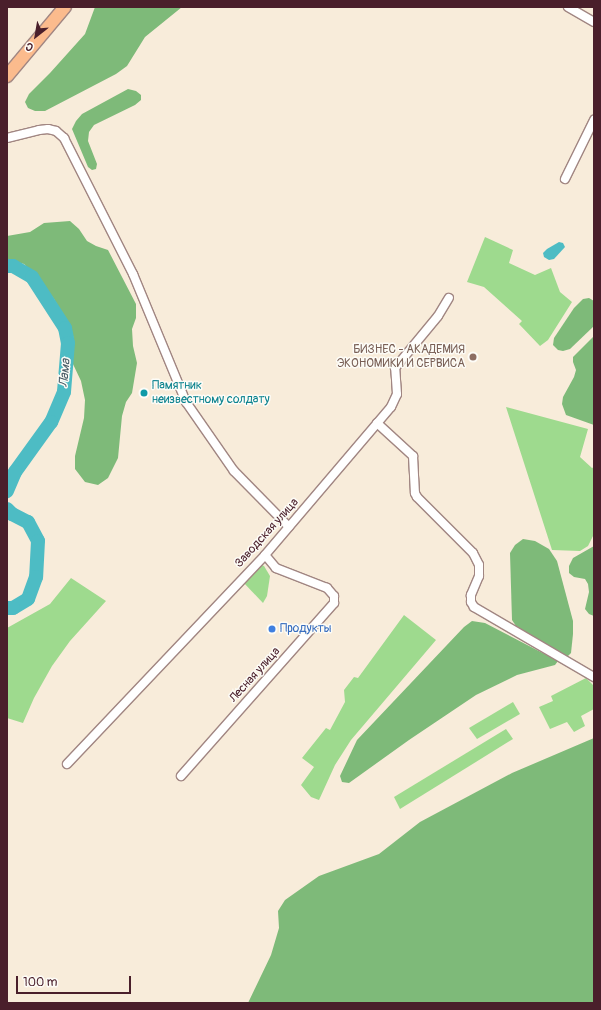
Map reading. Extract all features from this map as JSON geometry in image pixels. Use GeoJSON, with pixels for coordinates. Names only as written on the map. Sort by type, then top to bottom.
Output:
{"type":"FeatureCollection","features":[{"type":"Feature","properties":{"kind":"main road"},"geometry":{"type":"LineString","coordinates":[[7,76],[65,7]]}},
{"type":"Feature","properties":{"kind":"street"},"geometry":{"type":"LineString","coordinates":[[568,7],[594,22]]}},
{"type":"Feature","properties":{"kind":"street"},"geometry":{"type":"LineString","coordinates":[[565,179],[594,120]]}},
{"type":"Feature","properties":{"kind":"street"},"geometry":{"type":"LineString","coordinates":[[7,138],[48,129],[56,131],[64,138],[133,274],[186,402],[234,471],[288,527]]}},
{"type":"Feature","properties":{"kind":"street","name":"Заводская улица"},"geometry":{"type":"LineString","coordinates":[[67,764],[265,555],[396,400],[398,394],[395,368],[438,316],[449,298]]}},
{"type":"Feature","properties":{"kind":"street"},"geometry":{"type":"LineString","coordinates":[[377,423],[413,456],[415,493],[417,497],[473,553],[480,564],[479,576],[471,602],[474,607],[594,677]]}},
{"type":"Feature","properties":{"kind":"street","name":"Лесная улица"},"geometry":{"type":"LineString","coordinates":[[181,776],[334,603],[334,596],[327,588],[276,568],[265,555]]}},
{"type":"Feature","properties":{"kind":"green space"},"geometry":{"type":"Polygon","coordinates":[[[95,7],[182,7],[145,37],[127,66],[116,74],[45,111],[35,111],[28,108],[25,102],[29,94],[85,34],[95,7]]]}},
{"type":"Feature","properties":{"kind":"green space"},"geometry":{"type":"Polygon","coordinates":[[[128,89],[136,91],[141,95],[141,100],[135,105],[94,125],[89,132],[88,141],[97,164],[96,169],[92,170],[88,167],[72,129],[82,114],[128,89]]]}},
{"type":"Feature","properties":{"kind":"green space"},"geometry":{"type":"Polygon","coordinates":[[[70,221],[79,229],[87,241],[108,250],[136,304],[136,318],[132,329],[133,346],[137,363],[132,393],[126,402],[122,416],[118,458],[108,478],[98,485],[85,482],[75,469],[75,456],[84,418],[85,400],[81,381],[72,362],[74,339],[68,323],[54,299],[38,277],[24,264],[7,259],[7,236],[30,232],[44,223],[70,221]]]}},
{"type":"Feature","properties":{"kind":"green space"},"geometry":{"type":"Polygon","coordinates":[[[485,237],[513,250],[509,263],[535,275],[551,268],[560,292],[572,302],[548,340],[540,346],[519,324],[522,321],[484,287],[467,282],[485,237]]]}},
{"type":"Feature","properties":{"kind":"green space"},"geometry":{"type":"Polygon","coordinates":[[[589,298],[594,301],[594,326],[570,349],[563,351],[558,350],[553,345],[554,338],[574,308],[583,299],[589,298]]]}},
{"type":"Feature","properties":{"kind":"green space"},"geometry":{"type":"Polygon","coordinates":[[[594,336],[594,425],[566,415],[562,404],[563,397],[574,377],[576,370],[573,357],[594,336]]]}},
{"type":"Feature","properties":{"kind":"green space"},"geometry":{"type":"Polygon","coordinates":[[[506,407],[588,429],[580,457],[592,468],[594,467],[594,534],[588,546],[580,551],[552,550],[506,407]]]}},
{"type":"Feature","properties":{"kind":"green space"},"geometry":{"type":"Polygon","coordinates":[[[523,539],[535,541],[549,549],[557,561],[573,621],[571,653],[568,656],[564,656],[516,626],[512,620],[510,553],[515,545],[523,539]]]}},
{"type":"Feature","properties":{"kind":"green space"},"geometry":{"type":"Polygon","coordinates":[[[594,546],[594,616],[589,614],[585,609],[589,592],[588,584],[585,579],[574,577],[569,573],[569,566],[573,558],[594,546]]]}},
{"type":"Feature","properties":{"kind":"green space"},"geometry":{"type":"Polygon","coordinates":[[[260,564],[264,566],[270,576],[267,596],[263,603],[244,583],[260,564]]]}},
{"type":"Feature","properties":{"kind":"green space"},"geometry":{"type":"Polygon","coordinates":[[[71,578],[106,601],[70,641],[52,666],[34,698],[23,723],[7,718],[7,628],[50,604],[71,578]]]}},
{"type":"Feature","properties":{"kind":"green space"},"geometry":{"type":"Polygon","coordinates":[[[404,615],[436,640],[351,740],[335,765],[319,800],[311,797],[301,785],[314,767],[302,758],[326,728],[330,730],[345,702],[344,690],[354,677],[358,678],[404,615]]]}},
{"type":"Feature","properties":{"kind":"green space"},"geometry":{"type":"Polygon","coordinates":[[[472,621],[485,623],[558,661],[555,665],[517,675],[476,695],[349,783],[342,782],[340,776],[357,740],[464,627],[472,621]]]}},
{"type":"Feature","properties":{"kind":"green space"},"geometry":{"type":"Polygon","coordinates":[[[586,678],[594,686],[594,709],[581,716],[585,726],[574,732],[567,722],[550,729],[539,707],[553,701],[551,696],[586,678]]]}},
{"type":"Feature","properties":{"kind":"green space"},"geometry":{"type":"Polygon","coordinates":[[[513,702],[520,714],[477,739],[469,728],[513,702]]]}},
{"type":"Feature","properties":{"kind":"green space"},"geometry":{"type":"Polygon","coordinates":[[[506,729],[513,739],[400,809],[394,797],[506,729]]]}},
{"type":"Feature","properties":{"kind":"green space"},"geometry":{"type":"Polygon","coordinates":[[[594,738],[594,1003],[248,1003],[271,955],[279,928],[278,911],[285,900],[319,876],[379,854],[420,822],[512,773],[594,738]]]}},
{"type":"Feature","properties":{"kind":"water"},"geometry":{"type":"Polygon","coordinates":[[[559,242],[563,243],[565,247],[554,259],[549,260],[544,257],[543,253],[547,249],[559,242]]]}},
{"type":"Feature","properties":{"kind":"waterway","name":"Лама"},"geometry":{"type":"LineString","coordinates":[[7,266],[13,266],[32,277],[65,328],[68,343],[64,392],[51,422],[15,472],[7,491]]}},
{"type":"Feature","properties":{"kind":"waterway","name":"Лама"},"geometry":{"type":"LineString","coordinates":[[7,509],[12,514],[28,522],[38,541],[36,577],[28,599],[13,608],[7,608]]}},
{"type":"Feature","properties":{"kind":"place","name":"БИЗНЕС - АКАДЕМИЯ ЭКОНОМИКИ И СЕРВИСА"},"geometry":{"type":"Point","coordinates":[473,357]}},
{"type":"Feature","properties":{"kind":"place","name":"Памятник неизвестному солдату"},"geometry":{"type":"Point","coordinates":[144,393]}},
{"type":"Feature","properties":{"kind":"place","name":"Продукты"},"geometry":{"type":"Point","coordinates":[272,629]}}]}
